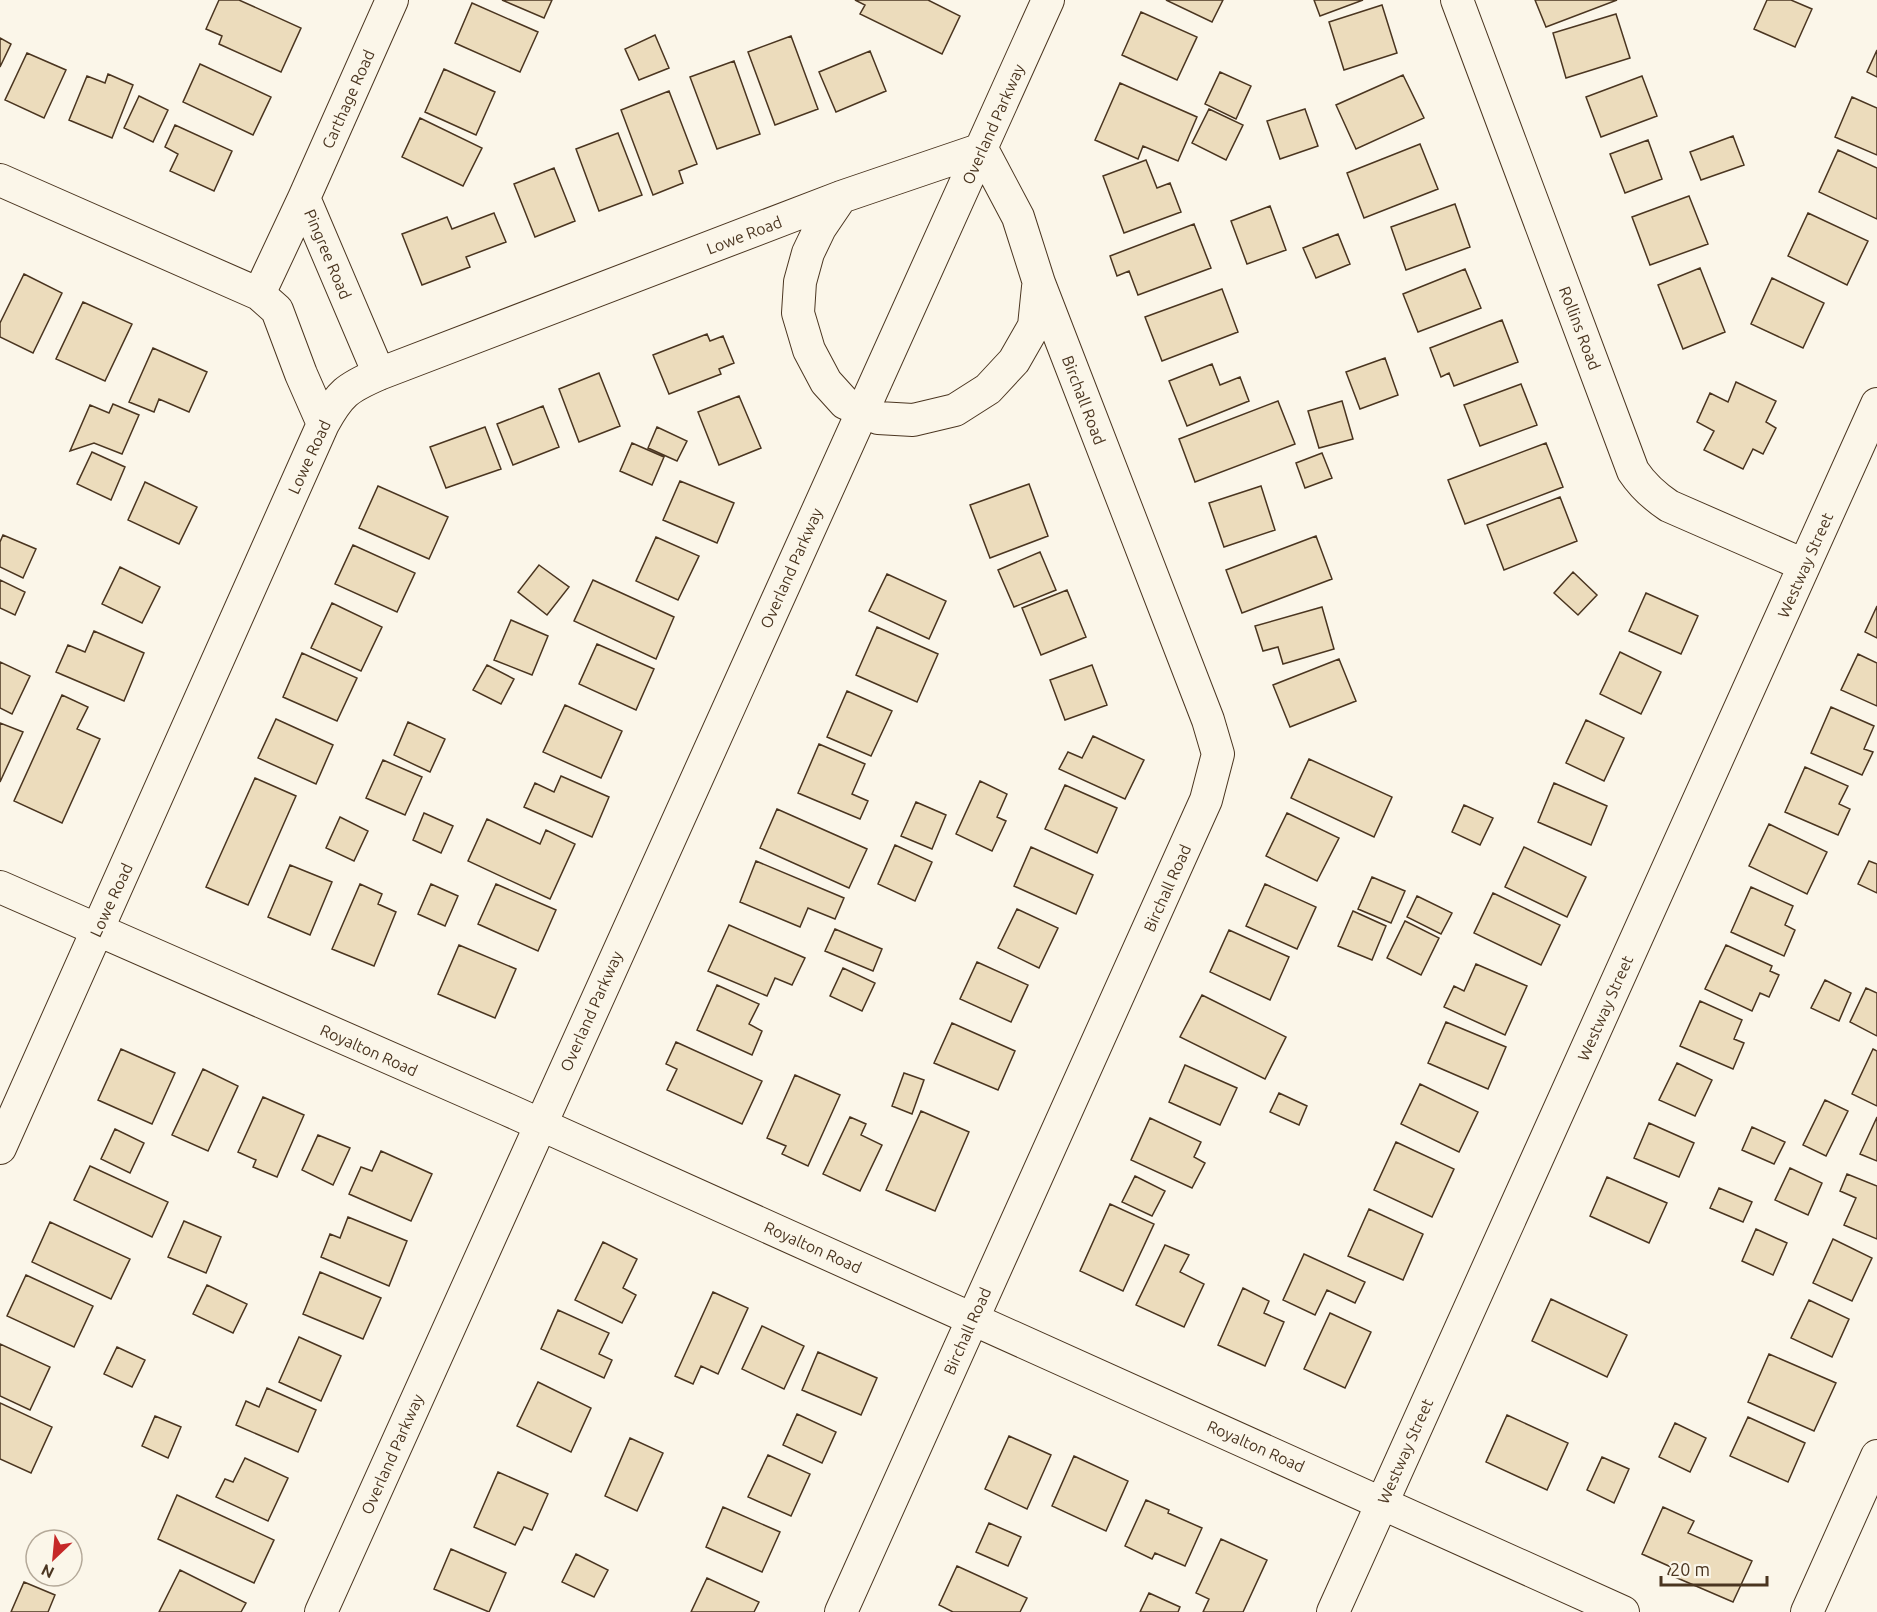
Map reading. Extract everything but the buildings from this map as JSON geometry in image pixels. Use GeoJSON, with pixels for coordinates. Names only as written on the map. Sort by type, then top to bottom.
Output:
{"type":"FeatureCollection","features":[{"type":"Feature","properties":{"kind":"street","name":"Carthage Road"},"geometry":{"type":"LineString","coordinates":[[304,198],[392,0]]}},
{"type":"Feature","properties":{"kind":"street","name":"Overland Parkway"},"geometry":{"type":"LineString","coordinates":[[321,1612],[1048,0]]}},
{"type":"Feature","properties":{"kind":"street","name":"Rollins Road"},"geometry":{"type":"LineString","coordinates":[[1457,0],[1633,471],[1641,484],[1669,506],[1804,565]]}},
{"type":"Feature","properties":{"kind":"street","name":"Lowe Road"},"geometry":{"type":"LineString","coordinates":[[0,1148],[323,424],[335,402],[353,386],[379,374],[841,197],[982,149]]}},
{"type":"Feature","properties":{"kind":"street","name":"Birchall Road"},"geometry":{"type":"LineString","coordinates":[[841,1612],[1206,800],[1218,754],[1208,720],[1039,283],[1018,217],[982,149]]}},
{"type":"Feature","properties":{"kind":"street"},"geometry":{"type":"LineString","coordinates":[[0,180],[259,294],[277,310],[323,424]]}},
{"type":"Feature","properties":{"kind":"street"},"geometry":{"type":"LineString","coordinates":[[841,197],[820,228],[808,252],[800,282],[798,313],[809,350],[826,382],[845,403],[878,418],[914,420],[956,410],[988,389],[1014,361],[1034,326],[1039,283]]}},
{"type":"Feature","properties":{"kind":"street","name":"Pingree Road"},"geometry":{"type":"LineString","coordinates":[[259,294],[304,198]]}},
{"type":"Feature","properties":{"kind":"street","name":"Pingree Road"},"geometry":{"type":"LineString","coordinates":[[304,198],[379,374]]}},
{"type":"Feature","properties":{"kind":"street","name":"Westway Street"},"geometry":{"type":"LineString","coordinates":[[1333,1612],[1877,404]]}},
{"type":"Feature","properties":{"kind":"street","name":"Royalton Road"},"geometry":{"type":"LineString","coordinates":[[0,887],[540,1124],[1623,1612]]}},
{"type":"Feature","properties":{"kind":"street"},"geometry":{"type":"LineString","coordinates":[[1807,1612],[1877,1456]]}}]}
